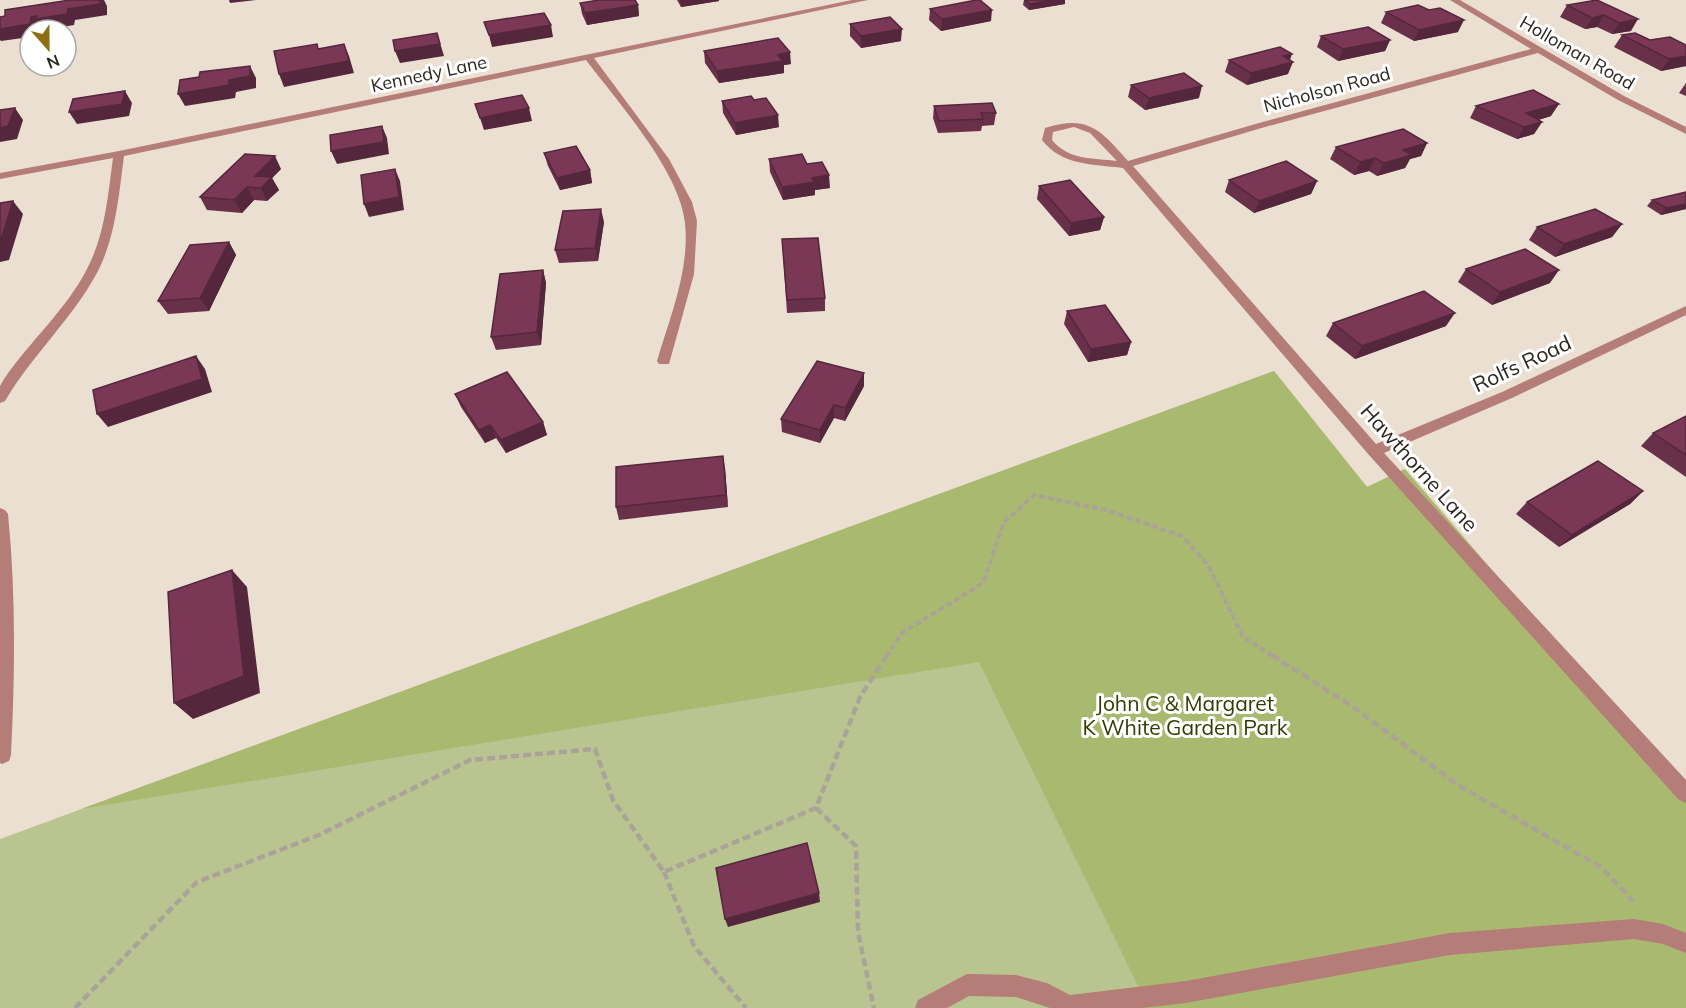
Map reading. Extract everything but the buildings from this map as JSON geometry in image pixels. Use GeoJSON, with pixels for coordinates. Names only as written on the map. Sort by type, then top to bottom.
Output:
{"type":"FeatureCollection","features":[{"type":"Feature","properties":{"kind":"street","name":"Kennedy Lane"},"geometry":{"type":"LineString","coordinates":[[0,176],[119,154],[864,0]]}},
{"type":"Feature","properties":{"kind":"street","name":"Holloman Road"},"geometry":{"type":"LineString","coordinates":[[1454,0],[1621,98],[1686,131]]}},
{"type":"Feature","properties":{"kind":"street","name":"Nicholson Road"},"geometry":{"type":"LineString","coordinates":[[1126,165],[1262,125],[1539,50]]}},
{"type":"Feature","properties":{"kind":"street"},"geometry":{"type":"LineString","coordinates":[[589,58],[661,156],[686,202],[691,221],[691,250],[685,284],[664,361]]}},
{"type":"Feature","properties":{"kind":"street","name":"Hawthorne Lane"},"geometry":{"type":"LineString","coordinates":[[1126,165],[1072,159],[1055,150],[1047,140],[1048,130],[1060,125],[1075,124],[1094,129],[1126,165],[1374,451],[1686,794]]}},
{"type":"Feature","properties":{"kind":"street"},"geometry":{"type":"LineString","coordinates":[[0,398],[12,373],[85,284],[100,255],[109,222],[119,154]]}},
{"type":"Feature","properties":{"kind":"street","name":"Rolfs Road"},"geometry":{"type":"LineString","coordinates":[[1374,451],[1507,395],[1686,310]]}},
{"type":"Feature","properties":{"kind":"street"},"geometry":{"type":"LineString","coordinates":[[0,514],[6,558],[7,638],[2,755]]}},
{"type":"Feature","properties":{"kind":"street"},"geometry":{"type":"LineString","coordinates":[[926,1008],[967,985],[1016,986],[1047,994],[1067,1007],[1186,992],[1450,944],[1634,929],[1663,934],[1686,943]]}},
{"type":"Feature","properties":{"kind":"path"},"geometry":{"type":"LineString","coordinates":[[664,872],[816,808],[860,697],[902,633],[983,583],[1004,522],[1034,495],[1106,510],[1182,536],[1208,565],[1243,637],[1353,707],[1458,785],[1601,867],[1663,934]]}},
{"type":"Feature","properties":{"kind":"path"},"geometry":{"type":"LineString","coordinates":[[75,1008],[197,882],[319,835],[470,760],[595,749],[613,800],[664,872],[694,946],[746,1008]]}},
{"type":"Feature","properties":{"kind":"path"},"geometry":{"type":"LineString","coordinates":[[816,808],[856,846],[858,932],[874,1008]]}},
{"type":"Feature","properties":{"kind":"green space","name":"John C & Margaret K White Garden Park"},"geometry":{"type":"Polygon","coordinates":[[[1274,371],[1367,487],[1405,469],[1686,1008],[0,1008],[0,839],[1274,371]]]}},
{"type":"Feature","properties":{"kind":"green space"},"geometry":{"type":"Polygon","coordinates":[[[1274,371],[1367,487],[1405,469],[1686,795],[1686,1008],[1149,1008],[979,662],[81,809],[1274,371]]]}}]}
